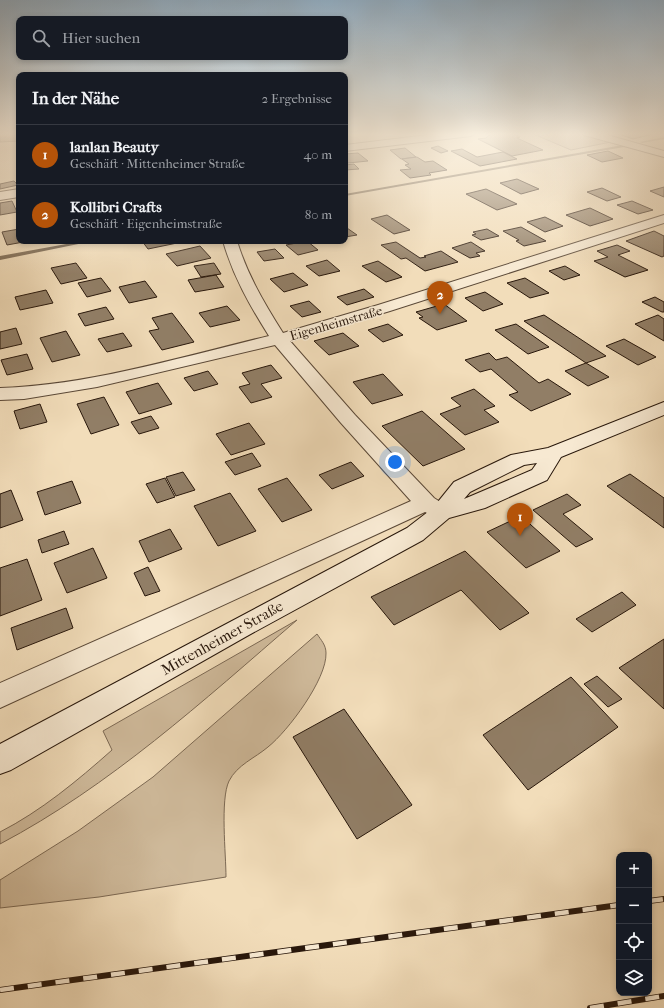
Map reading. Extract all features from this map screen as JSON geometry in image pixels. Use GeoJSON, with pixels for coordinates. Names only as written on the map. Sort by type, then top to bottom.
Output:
{"type":"FeatureCollection","features":[{"type":"Feature","properties":{"kind":"street"},"geometry":{"type":"LineString","coordinates":[[0,196],[16,193]]}},
{"type":"Feature","properties":{"kind":"street","name":"Eigenheimstraße"},"geometry":{"type":"LineString","coordinates":[[0,394],[24,393],[97,382],[279,339],[384,308],[664,219]]}},
{"type":"Feature","properties":{"kind":"street"},"geometry":{"type":"LineString","coordinates":[[231,244],[236,261],[256,303],[279,339],[348,419],[433,508]]}},
{"type":"Feature","properties":{"kind":"street","name":"Mittenheimer Straße"},"geometry":{"type":"LineString","coordinates":[[0,696],[433,508],[478,503],[540,475],[553,453],[664,408]]}},
{"type":"Feature","properties":{"kind":"street","name":"Mittenheimer Straße"},"geometry":{"type":"LineString","coordinates":[[0,760],[415,534],[433,508]]}},
{"type":"Feature","properties":{"kind":"shaded area"},"geometry":{"type":"Polygon","coordinates":[[[297,620],[191,711],[118,769],[80,796],[0,844],[0,832],[30,815],[58,795],[112,750],[103,731],[297,620]]]}},
{"type":"Feature","properties":{"kind":"shaded area"},"geometry":{"type":"Polygon","coordinates":[[[317,634],[326,650],[325,664],[305,704],[286,729],[268,747],[241,766],[232,775],[229,781],[226,790],[224,814],[226,877],[99,897],[0,908],[0,880],[78,831],[153,777],[317,634]]]}},
{"type":"Feature","properties":{"kind":"building"},"geometry":{"type":"Polygon","coordinates":[[[519,180],[539,189],[521,194],[500,183],[519,180]]]}},
{"type":"Feature","properties":{"kind":"building"},"geometry":{"type":"Polygon","coordinates":[[[14,181],[16,185],[0,189],[0,184],[14,181]]]}},
{"type":"Feature","properties":{"kind":"building"},"geometry":{"type":"Polygon","coordinates":[[[664,187],[664,197],[650,191],[664,187]]]}},
{"type":"Feature","properties":{"kind":"building"},"geometry":{"type":"Polygon","coordinates":[[[602,188],[621,197],[607,201],[587,192],[602,188]]]}},
{"type":"Feature","properties":{"kind":"building"},"geometry":{"type":"Polygon","coordinates":[[[486,189],[517,204],[497,210],[466,194],[486,189]]]}},
{"type":"Feature","properties":{"kind":"building"},"geometry":{"type":"Polygon","coordinates":[[[12,201],[16,212],[0,215],[0,203],[12,201]]]}},
{"type":"Feature","properties":{"kind":"building"},"geometry":{"type":"Polygon","coordinates":[[[632,201],[653,210],[638,214],[617,205],[632,201]]]}},
{"type":"Feature","properties":{"kind":"building"},"geometry":{"type":"Polygon","coordinates":[[[590,208],[613,219],[590,226],[566,215],[590,208]]]}},
{"type":"Feature","properties":{"kind":"building"},"geometry":{"type":"Polygon","coordinates":[[[387,215],[410,230],[394,234],[371,219],[387,215]]]}},
{"type":"Feature","properties":{"kind":"building"},"geometry":{"type":"Polygon","coordinates":[[[545,217],[563,226],[545,232],[527,222],[545,217]]]}},
{"type":"Feature","properties":{"kind":"building"},"geometry":{"type":"Polygon","coordinates":[[[521,227],[546,241],[524,246],[516,241],[519,240],[503,231],[521,227]]]}},
{"type":"Feature","properties":{"kind":"building"},"geometry":{"type":"Polygon","coordinates":[[[348,229],[357,235],[348,236],[348,229]]]}},
{"type":"Feature","properties":{"kind":"building"},"geometry":{"type":"Polygon","coordinates":[[[487,229],[499,236],[481,240],[472,235],[476,234],[473,232],[487,229]]]}},
{"type":"Feature","properties":{"kind":"building"},"geometry":{"type":"Polygon","coordinates":[[[16,230],[16,243],[7,245],[2,232],[16,230]]]}},
{"type":"Feature","properties":{"kind":"building"},"geometry":{"type":"Polygon","coordinates":[[[654,231],[664,236],[664,256],[662,257],[626,241],[654,231]]]}},
{"type":"Feature","properties":{"kind":"building"},"geometry":{"type":"Polygon","coordinates":[[[396,242],[420,258],[441,251],[458,262],[425,271],[406,258],[401,259],[381,245],[396,242]]]}},
{"type":"Feature","properties":{"kind":"building"},"geometry":{"type":"Polygon","coordinates":[[[471,242],[485,251],[476,253],[480,256],[470,258],[452,248],[471,242]]]}},
{"type":"Feature","properties":{"kind":"building"},"geometry":{"type":"Polygon","coordinates":[[[144,244],[172,244],[148,249],[144,244]]]}},
{"type":"Feature","properties":{"kind":"building"},"geometry":{"type":"Polygon","coordinates":[[[311,244],[318,250],[298,255],[286,245],[311,244]]]}},
{"type":"Feature","properties":{"kind":"building"},"geometry":{"type":"Polygon","coordinates":[[[617,245],[630,251],[618,255],[648,270],[625,277],[594,261],[608,257],[597,251],[617,245]]]}},
{"type":"Feature","properties":{"kind":"building"},"geometry":{"type":"Polygon","coordinates":[[[200,246],[211,258],[177,266],[166,254],[200,246]]]}},
{"type":"Feature","properties":{"kind":"building"},"geometry":{"type":"Polygon","coordinates":[[[275,249],[284,258],[264,261],[257,252],[275,249]]]}},
{"type":"Feature","properties":{"kind":"building"},"geometry":{"type":"Polygon","coordinates":[[[327,260],[340,271],[319,276],[306,266],[327,260]]]}},
{"type":"Feature","properties":{"kind":"building"},"geometry":{"type":"Polygon","coordinates":[[[378,261],[402,277],[386,282],[362,266],[378,261]]]}},
{"type":"Feature","properties":{"kind":"building"},"geometry":{"type":"Polygon","coordinates":[[[76,263],[87,278],[61,284],[51,268],[76,263]]]}},
{"type":"Feature","properties":{"kind":"building"},"geometry":{"type":"Polygon","coordinates":[[[214,263],[221,274],[201,277],[194,266],[214,263]]]}},
{"type":"Feature","properties":{"kind":"building"},"geometry":{"type":"Polygon","coordinates":[[[565,266],[580,275],[564,280],[549,271],[565,266]]]}},
{"type":"Feature","properties":{"kind":"building"},"geometry":{"type":"Polygon","coordinates":[[[293,273],[308,285],[284,292],[270,279],[293,273]]]}},
{"type":"Feature","properties":{"kind":"building"},"geometry":{"type":"Polygon","coordinates":[[[216,275],[224,287],[195,292],[188,280],[216,275]]]}},
{"type":"Feature","properties":{"kind":"building"},"geometry":{"type":"Polygon","coordinates":[[[101,278],[111,291],[87,297],[78,283],[101,278]]]}},
{"type":"Feature","properties":{"kind":"building"},"geometry":{"type":"Polygon","coordinates":[[[525,278],[549,293],[530,298],[507,283],[525,278]]]}},
{"type":"Feature","properties":{"kind":"building"},"geometry":{"type":"Polygon","coordinates":[[[145,281],[157,297],[129,303],[119,287],[145,281]]]}},
{"type":"Feature","properties":{"kind":"building"},"geometry":{"type":"Polygon","coordinates":[[[364,289],[374,297],[347,305],[337,297],[364,289]]]}},
{"type":"Feature","properties":{"kind":"building"},"geometry":{"type":"Polygon","coordinates":[[[46,290],[53,303],[20,310],[15,297],[46,290]]]}},
{"type":"Feature","properties":{"kind":"building"},"geometry":{"type":"Polygon","coordinates":[[[485,292],[503,304],[483,311],[465,298],[485,292]]]}},
{"type":"Feature","properties":{"kind":"building"},"geometry":{"type":"Polygon","coordinates":[[[655,297],[664,302],[664,312],[642,302],[655,297]]]}},
{"type":"Feature","properties":{"kind":"building"},"geometry":{"type":"Polygon","coordinates":[[[309,301],[321,312],[302,317],[290,306],[309,301]]]}},
{"type":"Feature","properties":{"kind":"building"},"geometry":{"type":"Polygon","coordinates":[[[444,304],[467,321],[437,330],[419,318],[423,317],[416,312],[444,304]]]}},
{"type":"Feature","properties":{"kind":"building"},"geometry":{"type":"Polygon","coordinates":[[[227,306],[240,320],[210,327],[199,313],[227,306]]]}},
{"type":"Feature","properties":{"kind":"building"},"geometry":{"type":"Polygon","coordinates":[[[106,307],[114,319],[85,326],[78,314],[106,307]]]}},
{"type":"Feature","properties":{"kind":"building"},"geometry":{"type":"Polygon","coordinates":[[[172,313],[194,342],[162,350],[149,331],[159,329],[152,318],[172,313]]]}},
{"type":"Feature","properties":{"kind":"building"},"geometry":{"type":"Polygon","coordinates":[[[544,315],[606,356],[586,363],[524,321],[544,315]]]}},
{"type":"Feature","properties":{"kind":"building"},"geometry":{"type":"Polygon","coordinates":[[[658,315],[664,319],[664,341],[635,324],[658,315]]]}},
{"type":"Feature","properties":{"kind":"building"},"geometry":{"type":"Polygon","coordinates":[[[388,324],[403,335],[383,342],[368,330],[388,324]]]}},
{"type":"Feature","properties":{"kind":"building"},"geometry":{"type":"Polygon","coordinates":[[[516,324],[549,347],[528,354],[495,330],[516,324]]]}},
{"type":"Feature","properties":{"kind":"building"},"geometry":{"type":"Polygon","coordinates":[[[16,328],[22,344],[0,349],[0,332],[16,328]]]}},
{"type":"Feature","properties":{"kind":"building"},"geometry":{"type":"Polygon","coordinates":[[[66,331],[80,355],[52,362],[40,338],[66,331]]]}},
{"type":"Feature","properties":{"kind":"building"},"geometry":{"type":"Polygon","coordinates":[[[123,333],[132,346],[107,352],[98,339],[123,333]]]}},
{"type":"Feature","properties":{"kind":"building"},"geometry":{"type":"Polygon","coordinates":[[[343,333],[359,346],[329,355],[314,341],[343,333]]]}},
{"type":"Feature","properties":{"kind":"building"},"geometry":{"type":"Polygon","coordinates":[[[624,339],[656,357],[638,365],[606,346],[624,339]]]}},
{"type":"Feature","properties":{"kind":"building"},"geometry":{"type":"Polygon","coordinates":[[[489,353],[496,360],[507,357],[539,383],[548,379],[571,394],[531,411],[509,395],[518,392],[491,369],[480,372],[465,360],[489,353]]]}},
{"type":"Feature","properties":{"kind":"building"},"geometry":{"type":"Polygon","coordinates":[[[27,354],[33,369],[7,375],[1,360],[27,354]]]}},
{"type":"Feature","properties":{"kind":"building"},"geometry":{"type":"Polygon","coordinates":[[[586,363],[609,377],[588,386],[565,371],[586,363]]]}},
{"type":"Feature","properties":{"kind":"building"},"geometry":{"type":"Polygon","coordinates":[[[271,365],[282,378],[261,384],[272,397],[251,403],[239,387],[250,384],[242,373],[271,365]]]}},
{"type":"Feature","properties":{"kind":"building"},"geometry":{"type":"Polygon","coordinates":[[[208,371],[218,384],[194,391],[184,378],[208,371]]]}},
{"type":"Feature","properties":{"kind":"building"},"geometry":{"type":"Polygon","coordinates":[[[383,374],[403,395],[372,404],[353,382],[383,374]]]}},
{"type":"Feature","properties":{"kind":"building"},"geometry":{"type":"Polygon","coordinates":[[[158,383],[172,404],[139,414],[126,392],[158,383]]]}},
{"type":"Feature","properties":{"kind":"building"},"geometry":{"type":"Polygon","coordinates":[[[474,389],[495,406],[484,410],[499,422],[465,435],[440,414],[461,406],[451,398],[474,389]]]}},
{"type":"Feature","properties":{"kind":"building"},"geometry":{"type":"Polygon","coordinates":[[[104,397],[119,425],[91,434],[77,404],[104,397]]]}},
{"type":"Feature","properties":{"kind":"building"},"geometry":{"type":"Polygon","coordinates":[[[40,404],[47,422],[20,429],[14,411],[40,404]]]}},
{"type":"Feature","properties":{"kind":"building"},"geometry":{"type":"Polygon","coordinates":[[[422,411],[465,449],[423,466],[382,426],[422,411]]]}},
{"type":"Feature","properties":{"kind":"building"},"geometry":{"type":"Polygon","coordinates":[[[151,416],[159,428],[139,434],[131,422],[151,416]]]}},
{"type":"Feature","properties":{"kind":"building"},"geometry":{"type":"Polygon","coordinates":[[[249,423],[265,444],[231,455],[216,434],[249,423]]]}},
{"type":"Feature","properties":{"kind":"building"},"geometry":{"type":"Polygon","coordinates":[[[252,453],[261,466],[235,475],[225,462],[252,453]]]}},
{"type":"Feature","properties":{"kind":"building"},"geometry":{"type":"Polygon","coordinates":[[[351,462],[364,476],[332,489],[319,475],[351,462]]]}},
{"type":"Feature","properties":{"kind":"building"},"geometry":{"type":"Polygon","coordinates":[[[183,472],[195,490],[176,496],[166,477],[183,472]]]}},
{"type":"Feature","properties":{"kind":"building"},"geometry":{"type":"Polygon","coordinates":[[[630,474],[664,498],[664,528],[607,486],[630,474]]]}},
{"type":"Feature","properties":{"kind":"building"},"geometry":{"type":"Polygon","coordinates":[[[165,478],[175,497],[157,503],[146,484],[165,478]]]}},
{"type":"Feature","properties":{"kind":"building"},"geometry":{"type":"Polygon","coordinates":[[[287,478],[312,510],[282,522],[258,489],[287,478]]]}},
{"type":"Feature","properties":{"kind":"building"},"geometry":{"type":"Polygon","coordinates":[[[72,481],[81,503],[45,515],[37,492],[72,481]]]}},
{"type":"Feature","properties":{"kind":"building"},"geometry":{"type":"Polygon","coordinates":[[[11,490],[23,520],[0,528],[0,494],[11,490]]]}},
{"type":"Feature","properties":{"kind":"building"},"geometry":{"type":"Polygon","coordinates":[[[230,493],[256,531],[218,546],[194,506],[230,493]]]}},
{"type":"Feature","properties":{"kind":"building"},"geometry":{"type":"Polygon","coordinates":[[[567,494],[581,505],[563,514],[593,539],[576,547],[533,510],[567,494]]]}},
{"type":"Feature","properties":{"kind":"building"},"geometry":{"type":"Polygon","coordinates":[[[521,516],[560,551],[526,568],[487,532],[521,516]]]}},
{"type":"Feature","properties":{"kind":"building"},"geometry":{"type":"Polygon","coordinates":[[[170,529],[182,549],[149,562],[139,541],[170,529]]]}},
{"type":"Feature","properties":{"kind":"building"},"geometry":{"type":"Polygon","coordinates":[[[64,531],[69,544],[42,553],[38,540],[64,531]]]}},
{"type":"Feature","properties":{"kind":"building"},"geometry":{"type":"Polygon","coordinates":[[[93,548],[107,578],[67,593],[54,563],[93,548]]]}},
{"type":"Feature","properties":{"kind":"building"},"geometry":{"type":"Polygon","coordinates":[[[465,551],[529,613],[500,630],[461,590],[394,625],[371,597],[465,551]]]}},
{"type":"Feature","properties":{"kind":"building"},"geometry":{"type":"Polygon","coordinates":[[[27,559],[42,600],[0,616],[0,568],[27,559]]]}},
{"type":"Feature","properties":{"kind":"building"},"geometry":{"type":"Polygon","coordinates":[[[148,567],[160,591],[145,596],[134,573],[148,567]]]}},
{"type":"Feature","properties":{"kind":"building"},"geometry":{"type":"Polygon","coordinates":[[[622,592],[636,605],[592,632],[576,619],[622,592]]]}},
{"type":"Feature","properties":{"kind":"building"},"geometry":{"type":"Polygon","coordinates":[[[66,608],[73,628],[17,650],[11,628],[66,608]]]}},
{"type":"Feature","properties":{"kind":"building"},"geometry":{"type":"Polygon","coordinates":[[[664,639],[664,709],[619,668],[664,639]]]}},
{"type":"Feature","properties":{"kind":"building"},"geometry":{"type":"Polygon","coordinates":[[[597,676],[622,699],[608,707],[584,684],[597,676]]]}},
{"type":"Feature","properties":{"kind":"building"},"geometry":{"type":"Polygon","coordinates":[[[571,677],[618,727],[528,790],[483,735],[571,677]]]}},
{"type":"Feature","properties":{"kind":"building"},"geometry":{"type":"Polygon","coordinates":[[[344,709],[412,805],[357,839],[293,737],[344,709]]]}},
{"type":"Feature","properties":{"kind":"waterway"},"geometry":{"type":"LineString","coordinates":[[348,194],[430,180]]}},
{"type":"Feature","properties":{"kind":"waterway"},"geometry":{"type":"LineString","coordinates":[[0,258],[75,244]]}},
{"type":"Feature","properties":{"kind":"railway"},"geometry":{"type":"LineString","coordinates":[[652,901],[664,899]]}},
{"type":"Feature","properties":{"kind":"railway"},"geometry":{"type":"LineString","coordinates":[[0,990],[616,905]]}},
{"type":"Feature","properties":{"kind":"railway"},"geometry":{"type":"LineString","coordinates":[[590,1008],[664,996]]}},
{"type":"Feature","properties":{"kind":"place","name":"Kollibri Crafts"},"geometry":{"type":"Point","coordinates":[440,314]}},
{"type":"Feature","properties":{"kind":"place","name":"lanlan Beauty"},"geometry":{"type":"Point","coordinates":[520,536]}}]}
